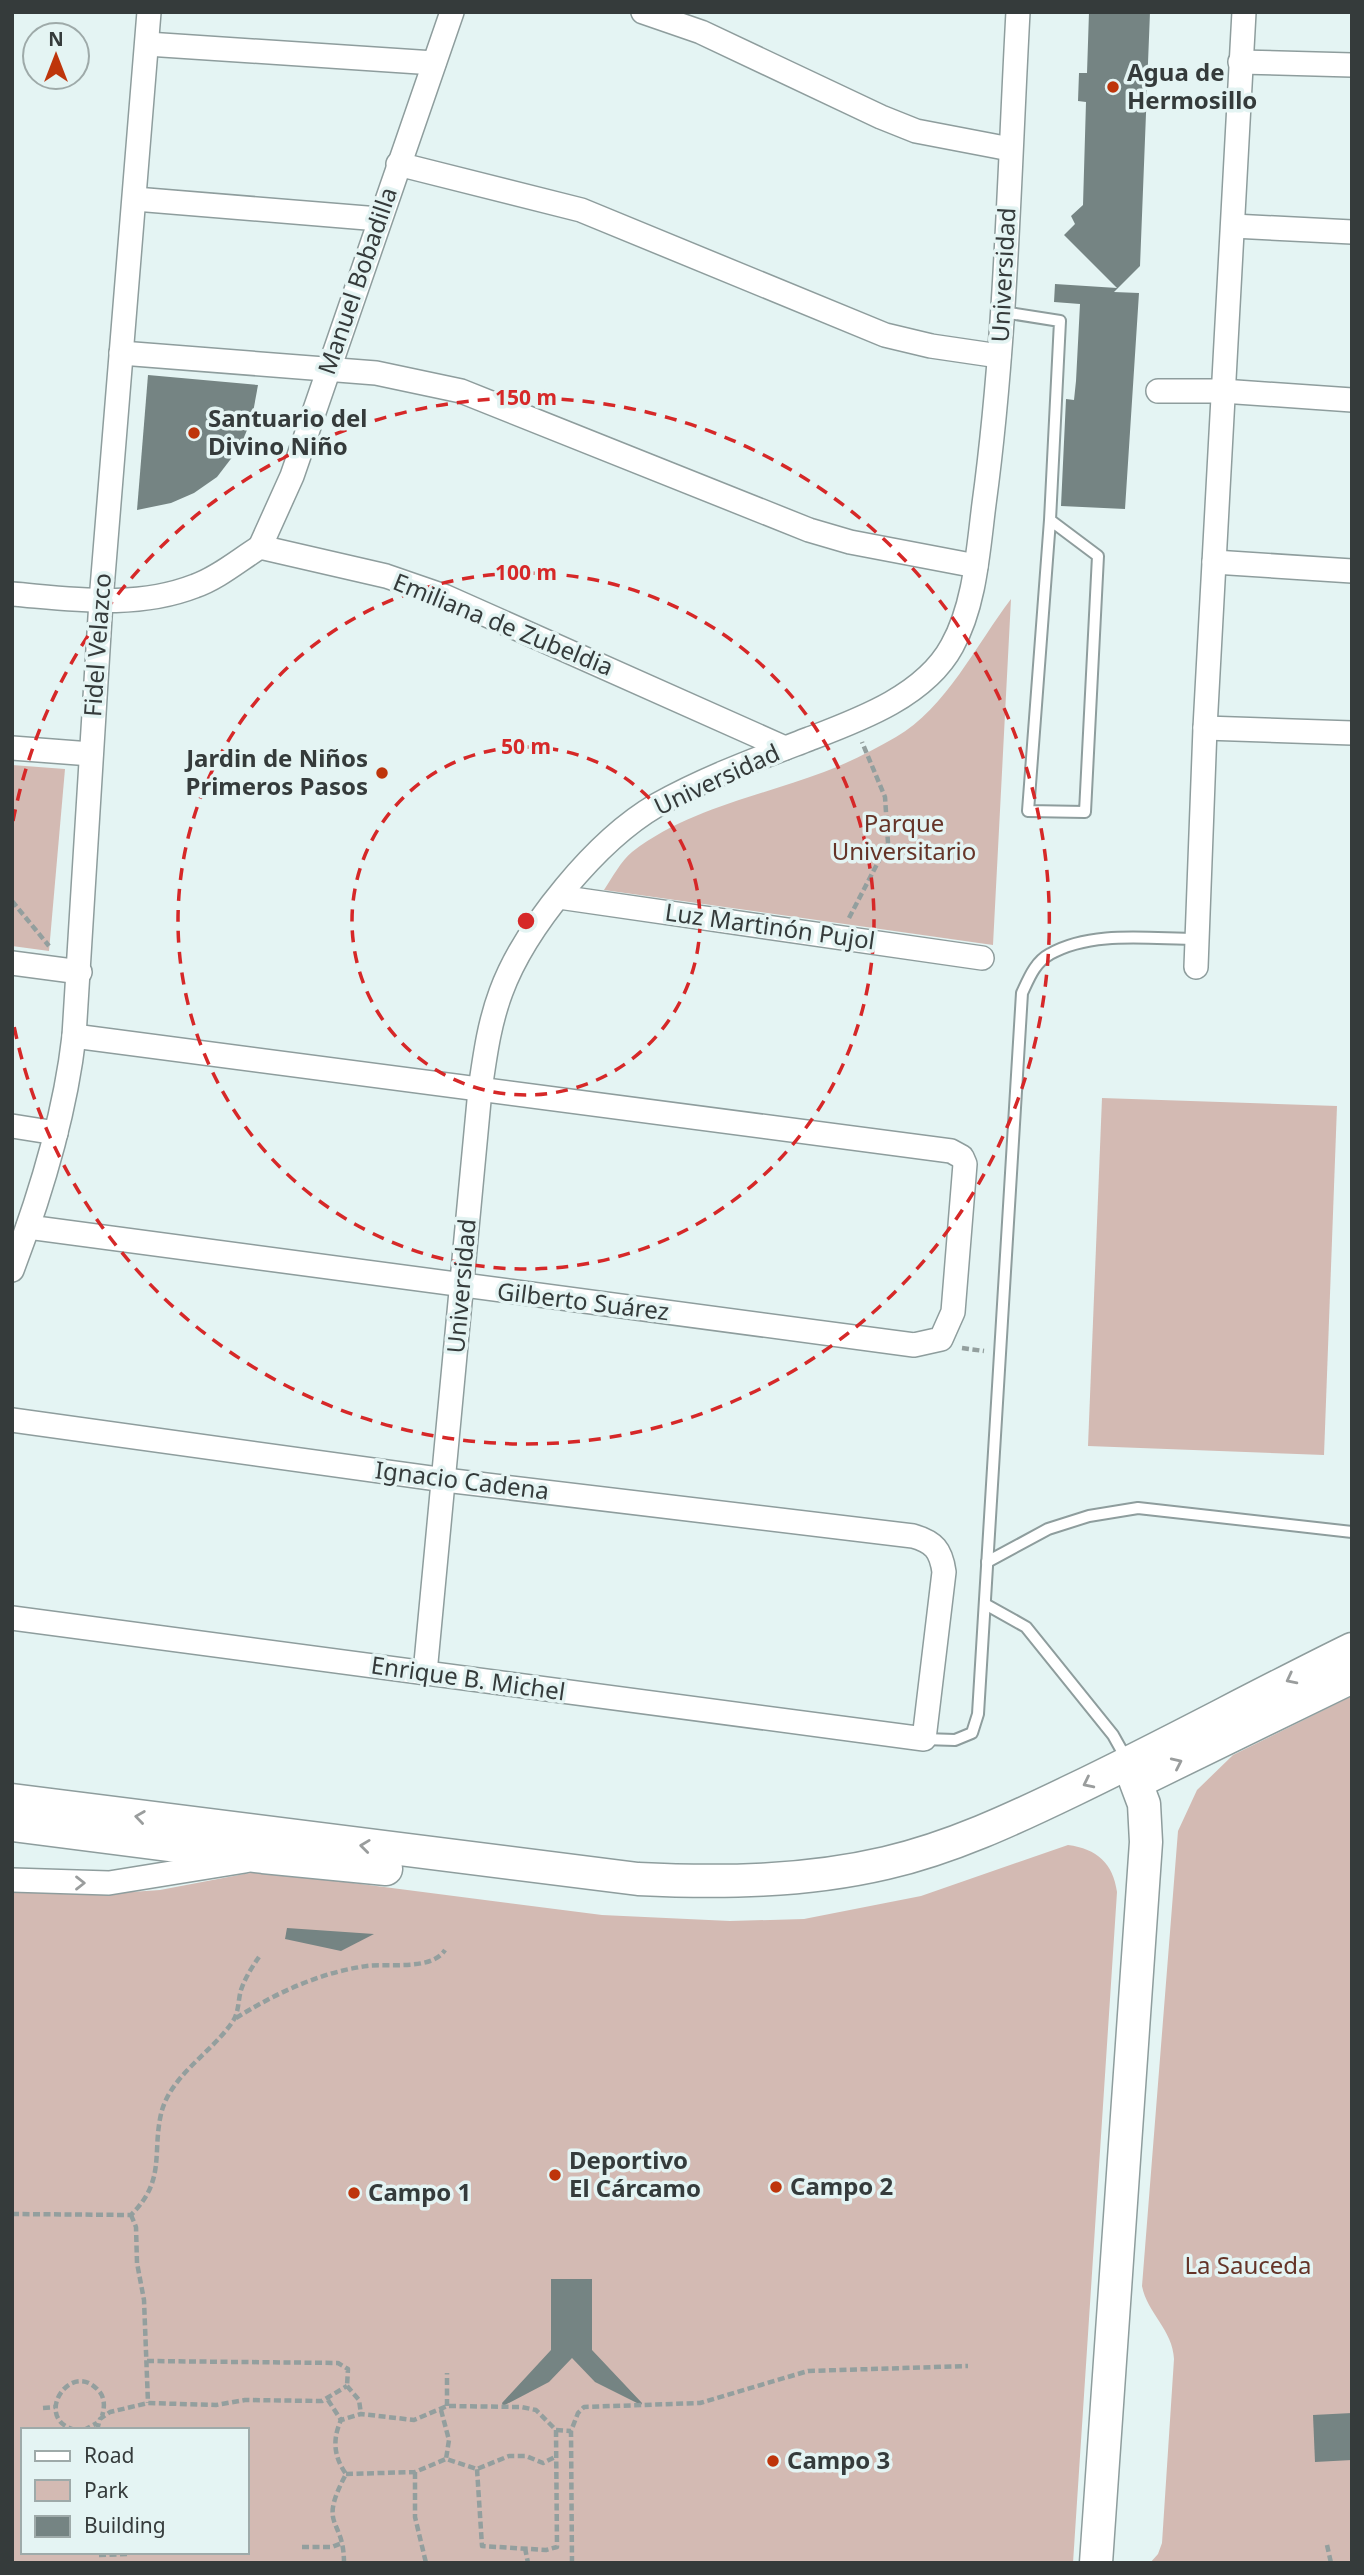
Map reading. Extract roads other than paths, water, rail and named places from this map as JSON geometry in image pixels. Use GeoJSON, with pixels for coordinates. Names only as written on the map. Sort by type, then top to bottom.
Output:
{"type":"FeatureCollection","features":[{"type":"Feature","properties":{"kind":"main road"},"geometry":{"type":"LineString","coordinates":[[12,1825],[263,1857],[653,1899],[716,1901],[798,1898],[931,1872],[993,1849],[1352,1649]]}},
{"type":"Feature","properties":{"kind":"main road"},"geometry":{"type":"LineString","coordinates":[[12,1800],[638,1879],[735,1882],[812,1876],[886,1863],[950,1844],[1133,1772],[1352,1677]]}},
{"type":"Feature","properties":{"kind":"main road"},"geometry":{"type":"LineString","coordinates":[[1096,2563],[1146,1842],[1144,1804],[1133,1772]]}},
{"type":"Feature","properties":{"kind":"street","name":"Fidel Velazco"},"geometry":{"type":"LineString","coordinates":[[12,1270],[56,1133],[68,1083],[74,1036],[101,601],[149,12]]}},
{"type":"Feature","properties":{"kind":"street","name":"Manuel Bobadilla"},"geometry":{"type":"LineString","coordinates":[[260,547],[292,476],[452,12]]}},
{"type":"Feature","properties":{"kind":"street"},"geometry":{"type":"LineString","coordinates":[[643,12],[701,32],[916,131],[1010,149]]}},
{"type":"Feature","properties":{"kind":"street","name":"Universidad"},"geometry":{"type":"LineString","coordinates":[[425,1673],[480,1090],[488,1036],[502,990],[527,943],[559,897],[607,842],[654,807],[719,773],[850,723],[901,697],[934,671],[952,647],[966,612],[976,566],[990,463],[1002,312],[1018,12]]}},
{"type":"Feature","properties":{"kind":"street"},"geometry":{"type":"LineString","coordinates":[[1196,967],[1205,728],[1244,12]]}},
{"type":"Feature","properties":{"kind":"street"},"geometry":{"type":"LineString","coordinates":[[147,44],[434,63]]}},
{"type":"Feature","properties":{"kind":"street"},"geometry":{"type":"LineString","coordinates":[[1240,62],[1352,65]]}},
{"type":"Feature","properties":{"kind":"street"},"geometry":{"type":"LineString","coordinates":[[398,164],[581,210],[885,335],[999,356]]}},
{"type":"Feature","properties":{"kind":"street"},"geometry":{"type":"LineString","coordinates":[[135,199],[379,219]]}},
{"type":"Feature","properties":{"kind":"street"},"geometry":{"type":"LineString","coordinates":[[1233,226],[1352,232]]}},
{"type":"Feature","properties":{"kind":"street"},"geometry":{"type":"LineString","coordinates":[[121,353],[376,373],[461,391],[796,526],[850,542],[976,566]]}},
{"type":"Feature","properties":{"kind":"street"},"geometry":{"type":"LineString","coordinates":[[1158,391],[1223,391],[1352,400]]}},
{"type":"Feature","properties":{"kind":"street"},"geometry":{"type":"LineString","coordinates":[[12,594],[101,601],[159,596],[197,586],[260,547]]}},
{"type":"Feature","properties":{"kind":"street","name":"Emiliana de Zubeldia"},"geometry":{"type":"LineString","coordinates":[[260,547],[375,573],[444,596],[785,748]]}},
{"type":"Feature","properties":{"kind":"street"},"geometry":{"type":"LineString","coordinates":[[1214,562],[1352,571]]}},
{"type":"Feature","properties":{"kind":"street"},"geometry":{"type":"LineString","coordinates":[[1205,728],[1352,733]]}},
{"type":"Feature","properties":{"kind":"street"},"geometry":{"type":"LineString","coordinates":[[12,748],[91,754]]}},
{"type":"Feature","properties":{"kind":"street","name":"Luz Martinón Pujol"},"geometry":{"type":"LineString","coordinates":[[559,897],[982,958]]}},
{"type":"Feature","properties":{"kind":"street"},"geometry":{"type":"LineString","coordinates":[[12,962],[80,972]]}},
{"type":"Feature","properties":{"kind":"street"},"geometry":{"type":"LineString","coordinates":[[74,1036],[480,1090]]}},
{"type":"Feature","properties":{"kind":"street","name":"Gilberto Suárez"},"geometry":{"type":"LineString","coordinates":[[28,1227],[914,1345],[930,1344],[941,1339],[953,1312],[965,1164],[962,1157],[951,1151],[480,1090]]}},
{"type":"Feature","properties":{"kind":"street"},"geometry":{"type":"LineString","coordinates":[[12,1126],[56,1133]]}},
{"type":"Feature","properties":{"kind":"street","name":"Ignacio Cadena"},"geometry":{"type":"LineString","coordinates":[[12,1419],[444,1480],[913,1536],[928,1540],[937,1548],[944,1572],[924,1739]]}},
{"type":"Feature","properties":{"kind":"street","name":"Enrique B. Michel"},"geometry":{"type":"LineString","coordinates":[[12,1618],[924,1739]]}},
{"type":"Feature","properties":{"kind":"street"},"geometry":{"type":"LineString","coordinates":[[12,1880],[109,1883],[263,1857]]}},
{"type":"Feature","properties":{"kind":"lane"},"geometry":{"type":"LineString","coordinates":[[1002,312],[1060,321],[1051,520],[1028,811],[1085,812],[1098,556],[1051,520]]}},
{"type":"Feature","properties":{"kind":"lane"},"geometry":{"type":"LineString","coordinates":[[924,1739],[955,1740],[972,1733],[978,1714],[1022,993],[1033,969],[1049,954],[1077,944],[1118,938],[1197,939]]}},
{"type":"Feature","properties":{"kind":"lane"},"geometry":{"type":"LineString","coordinates":[[987,1562],[1048,1529],[1089,1516],[1138,1508],[1352,1532]]}},
{"type":"Feature","properties":{"kind":"lane"},"geometry":{"type":"LineString","coordinates":[[985,1604],[1026,1627],[1113,1735],[1133,1772]]}},
{"type":"Feature","properties":{"kind":"place","name":"Agua de Hermosillo"},"geometry":{"type":"Point","coordinates":[1113,87]}},
{"type":"Feature","properties":{"kind":"place","name":"Santuario del Divino Niño"},"geometry":{"type":"Point","coordinates":[194,433]}},
{"type":"Feature","properties":{"kind":"place","name":"Jardin de Niños Primeros Pasos"},"geometry":{"type":"Point","coordinates":[382,773]}},
{"type":"Feature","properties":{"kind":"place","name":"Deportivo El Cárcamo"},"geometry":{"type":"Point","coordinates":[555,2175]}},
{"type":"Feature","properties":{"kind":"place","name":"Campo 2"},"geometry":{"type":"Point","coordinates":[776,2187]}},
{"type":"Feature","properties":{"kind":"place","name":"Campo 1"},"geometry":{"type":"Point","coordinates":[354,2193]}},
{"type":"Feature","properties":{"kind":"place","name":"Campo 3"},"geometry":{"type":"Point","coordinates":[773,2461]}},
{"type":"Feature","properties":{"kind":"park label","name":"Parque Universitario"},"geometry":{"type":"Point","coordinates":[904,838]}},
{"type":"Feature","properties":{"kind":"park label","name":"La Sauceda"},"geometry":{"type":"Point","coordinates":[1248,2266]}}]}
